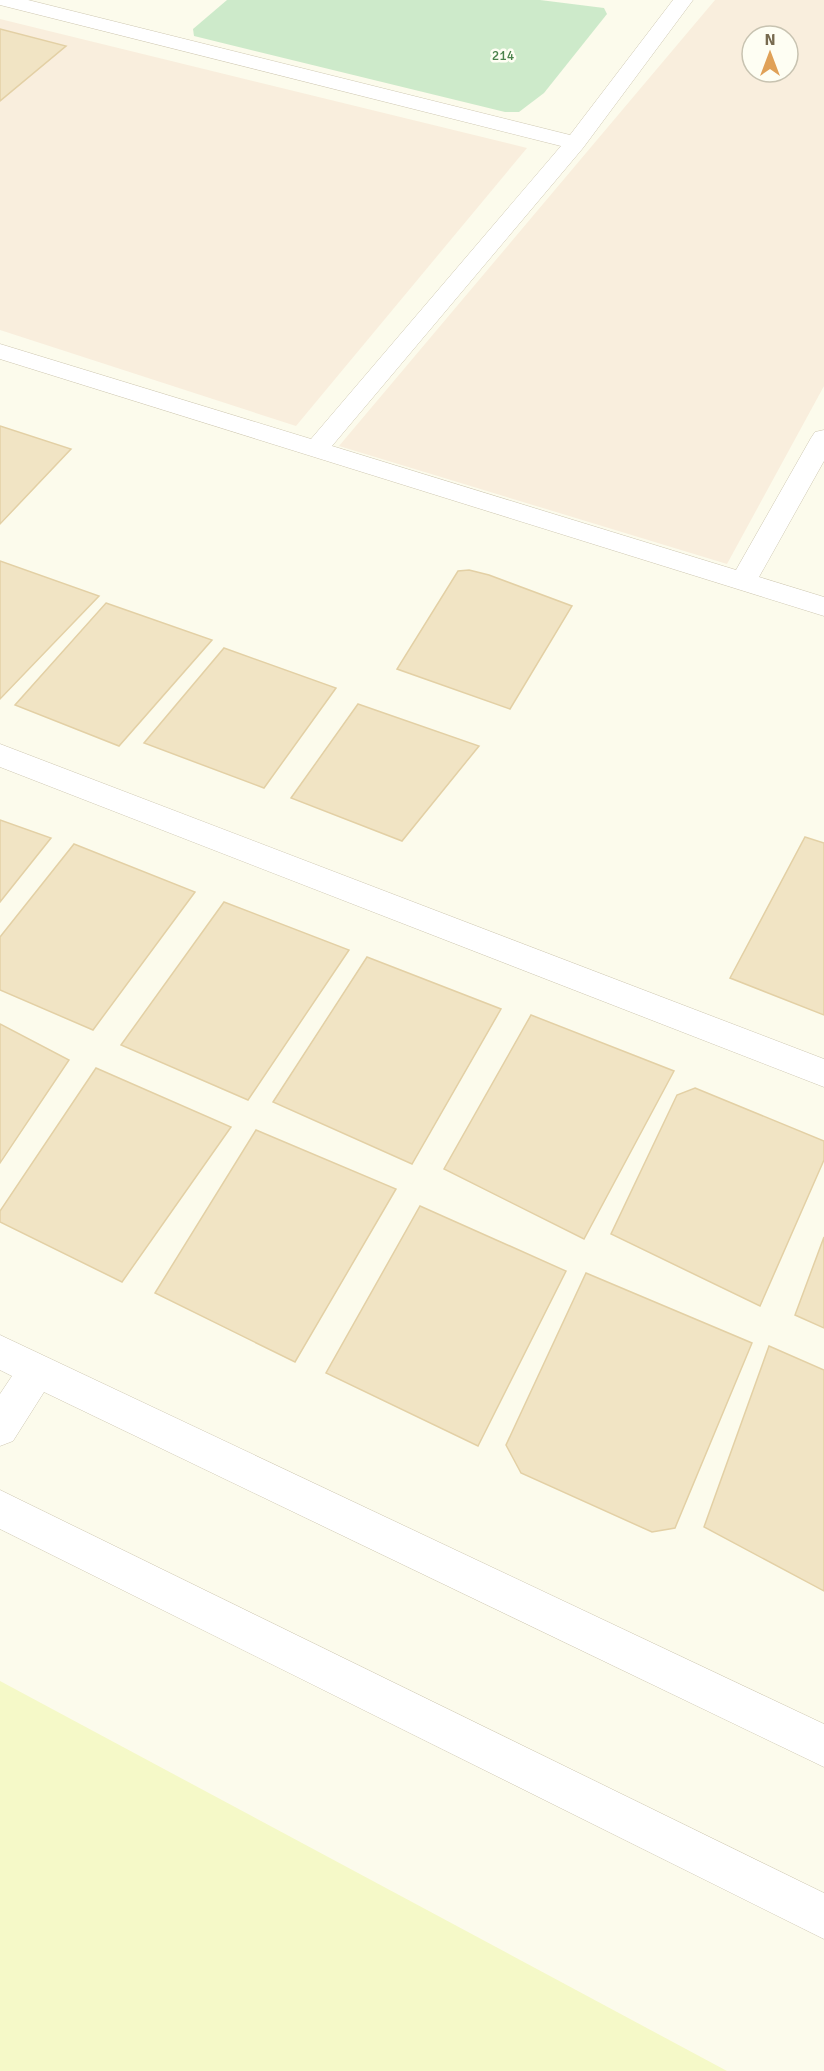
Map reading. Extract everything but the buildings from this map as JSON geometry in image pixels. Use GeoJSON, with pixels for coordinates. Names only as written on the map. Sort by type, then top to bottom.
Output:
{"type":"FeatureCollection","features":[{"type":"Feature","properties":{"kind":"street"},"geometry":{"type":"LineString","coordinates":[[5,0],[575,143]]}},
{"type":"Feature","properties":{"kind":"street"},"geometry":{"type":"LineString","coordinates":[[316,449],[575,143],[676,1]]}},
{"type":"Feature","properties":{"kind":"street"},"geometry":{"type":"LineString","coordinates":[[0,351],[824,607]]}},
{"type":"Feature","properties":{"kind":"street"},"geometry":{"type":"LineString","coordinates":[[743,582],[824,438]]}},
{"type":"Feature","properties":{"kind":"street"},"geometry":{"type":"LineString","coordinates":[[0,755],[824,1073]]}},
{"type":"Feature","properties":{"kind":"street"},"geometry":{"type":"LineString","coordinates":[[0,1352],[824,1746]]}},
{"type":"Feature","properties":{"kind":"street"},"geometry":{"type":"LineString","coordinates":[[0,1428],[37,1370]]}},
{"type":"Feature","properties":{"kind":"street"},"geometry":{"type":"LineString","coordinates":[[0,1509],[824,1917]]}},
{"type":"Feature","properties":{"kind":"shaded area"},"geometry":{"type":"Polygon","coordinates":[[[715,0],[824,0],[824,386],[727,564],[339,446],[715,0]]]}},
{"type":"Feature","properties":{"kind":"shaded area"},"geometry":{"type":"Polygon","coordinates":[[[0,19],[527,148],[296,426],[0,330],[0,19]]]}},
{"type":"Feature","properties":{"kind":"green space","name":"214"},"geometry":{"type":"Polygon","coordinates":[[[227,0],[540,0],[604,8],[607,14],[544,93],[519,112],[505,112],[194,36],[193,29],[227,0]]]}},
{"type":"Feature","properties":{"kind":"sand"},"geometry":{"type":"Polygon","coordinates":[[[0,1681],[727,2071],[0,2071],[0,1681]]]}}]}
